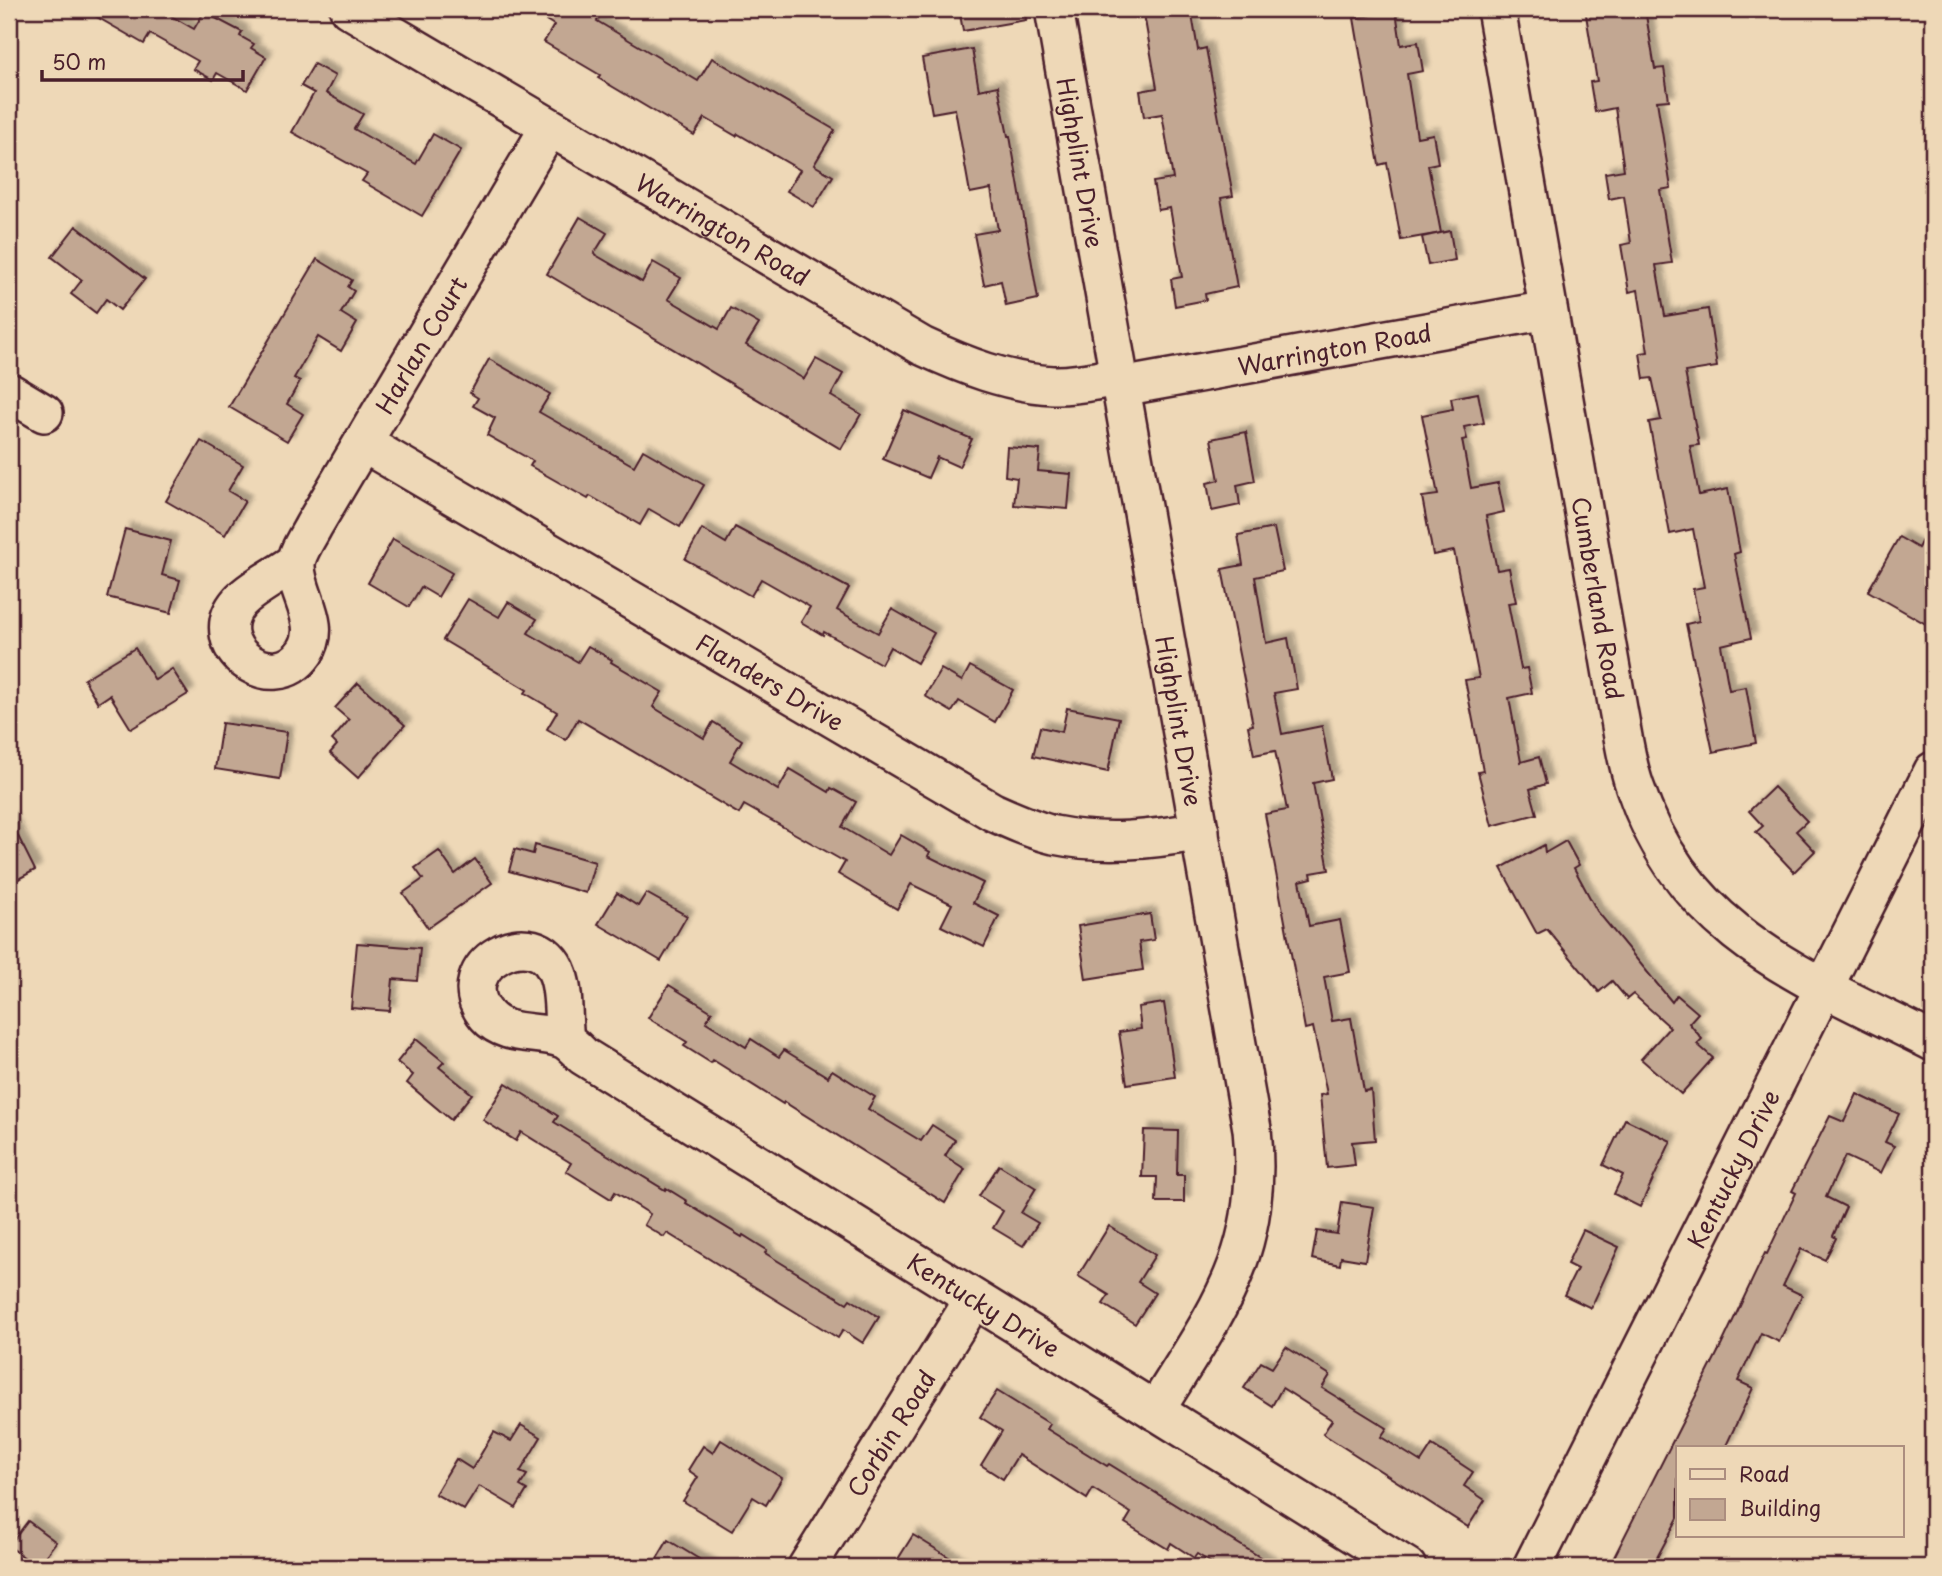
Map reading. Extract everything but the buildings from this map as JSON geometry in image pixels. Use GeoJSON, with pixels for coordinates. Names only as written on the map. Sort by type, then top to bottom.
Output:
{"type":"FeatureCollection","features":[{"type":"Feature","properties":{"kind":"street","name":"Warrington Road"},"geometry":{"type":"LineString","coordinates":[[349,9],[862,312],[922,346],[985,372],[1052,385],[1120,382],[1548,310]]}},
{"type":"Feature","properties":{"kind":"street","name":"Highplint Drive"},"geometry":{"type":"LineString","coordinates":[[1054,9],[1200,831],[1252,1129],[1255,1160],[1255,1192],[1248,1233],[1228,1291],[1155,1411]]}},
{"type":"Feature","properties":{"kind":"street","name":"Cumberland Road"},"geometry":{"type":"LineString","coordinates":[[1496,9],[1626,751],[1634,785],[1647,819],[1682,879],[1710,911],[1742,939],[1784,966],[1933,1042]]}},
{"type":"Feature","properties":{"kind":"street","name":"Harlan Court"},"geometry":{"type":"LineString","coordinates":[[296,562],[314,525],[549,128]]}},
{"type":"Feature","properties":{"kind":"street"},"geometry":{"type":"LineString","coordinates":[[9,392],[44,413]]}},
{"type":"Feature","properties":{"kind":"street","name":"Flanders Drive"},"geometry":{"type":"LineString","coordinates":[[363,443],[993,812],[1054,835],[1082,839],[1151,840],[1200,831]]}},
{"type":"Feature","properties":{"kind":"street","name":"Kentucky Drive"},"geometry":{"type":"LineString","coordinates":[[1532,1567],[1933,771]]}},
{"type":"Feature","properties":{"kind":"street","name":"Kentucky Drive"},"geometry":{"type":"LineString","coordinates":[[565,1039],[595,1063],[1407,1567]]}},
{"type":"Feature","properties":{"kind":"street","name":"Corbin Road"},"geometry":{"type":"LineString","coordinates":[[807,1567],[974,1299]]}}]}
